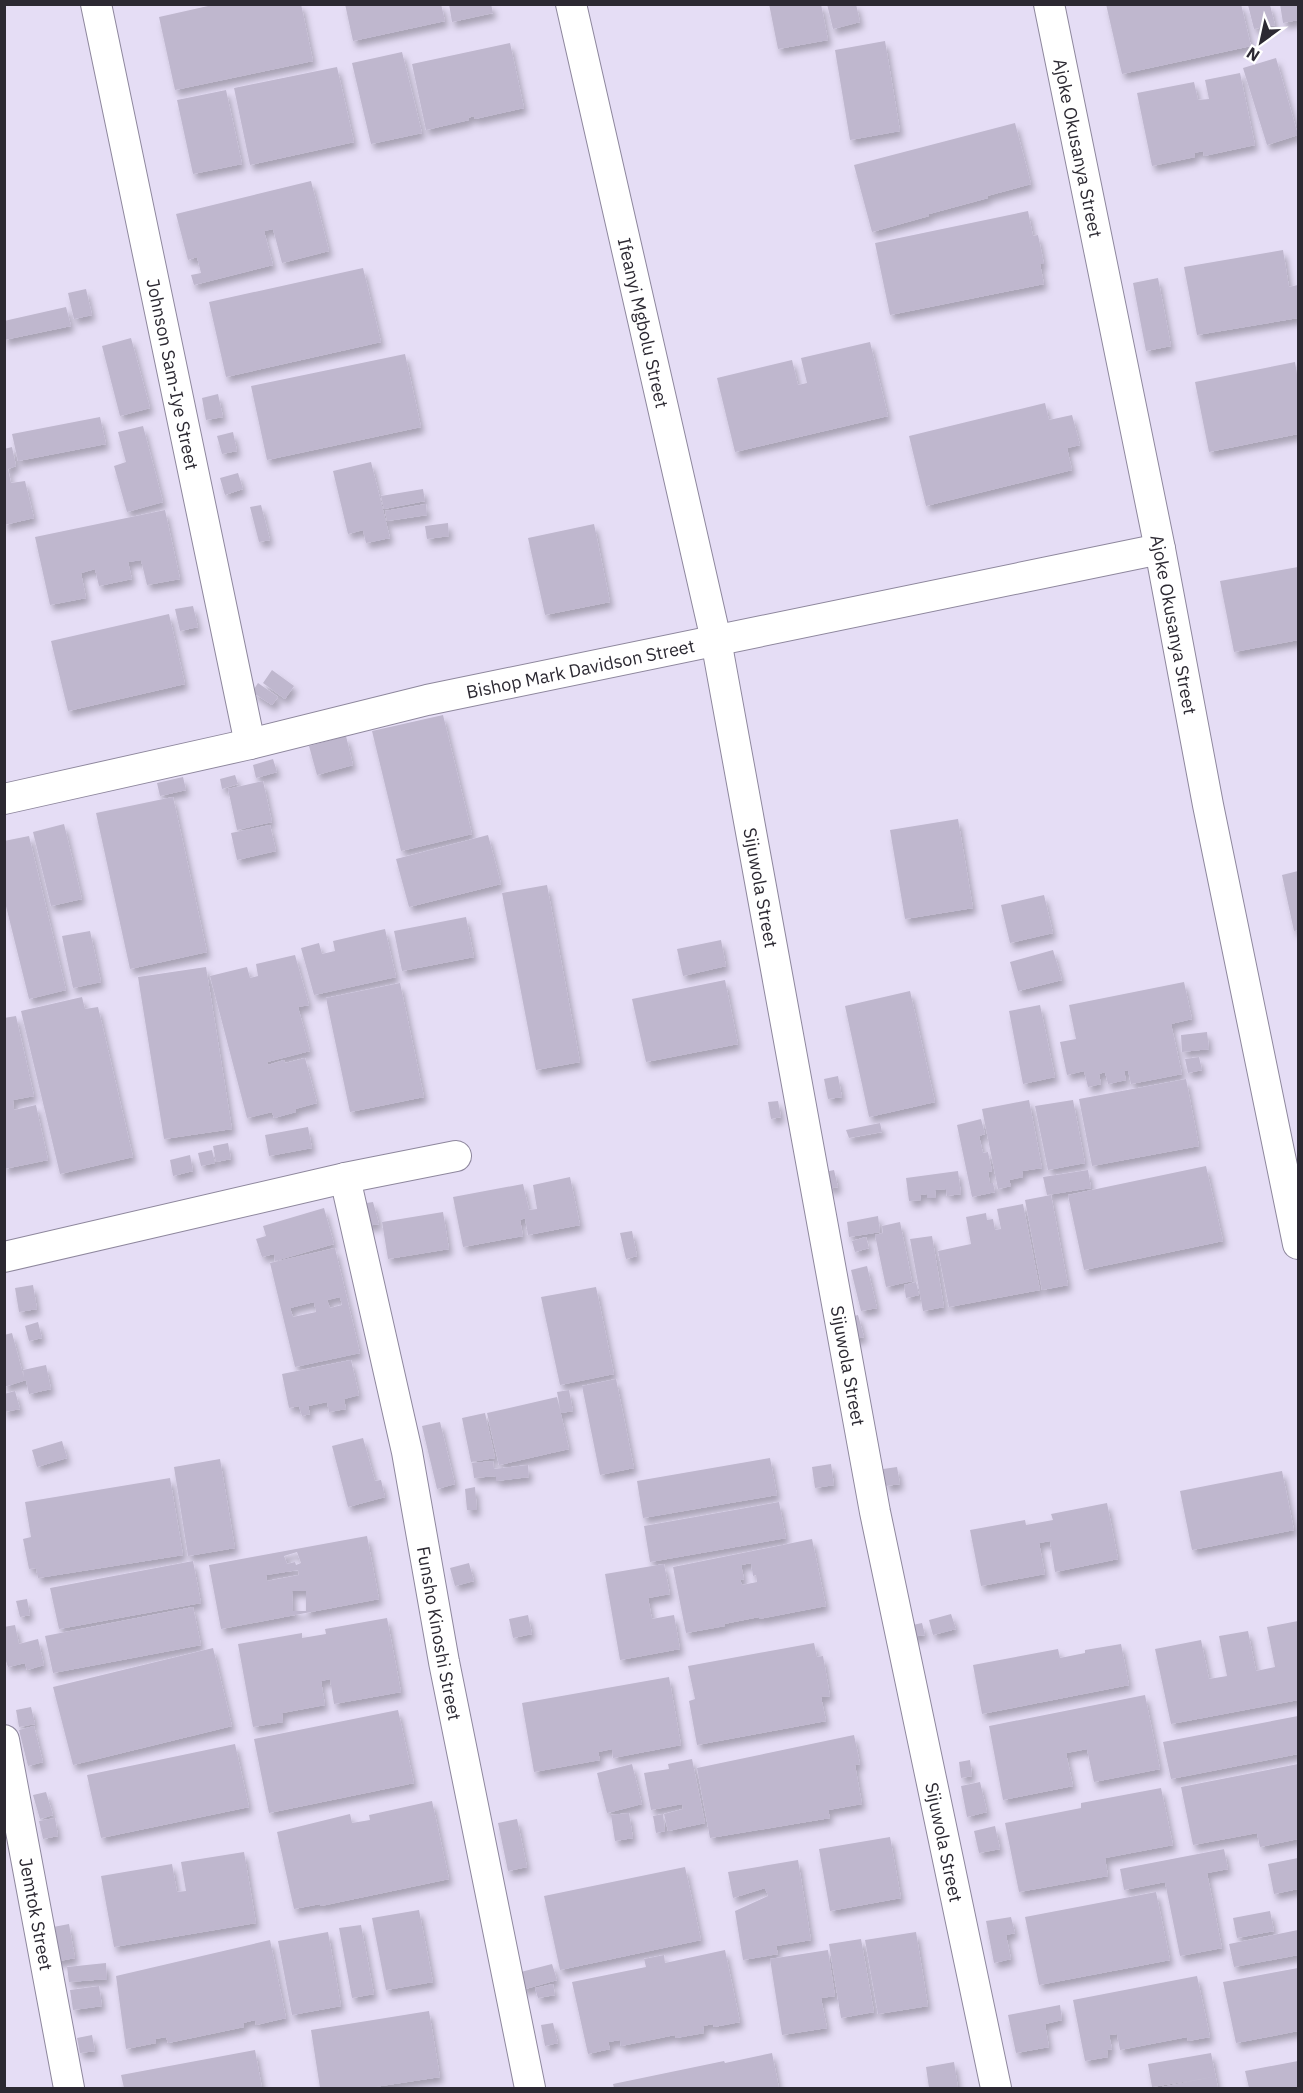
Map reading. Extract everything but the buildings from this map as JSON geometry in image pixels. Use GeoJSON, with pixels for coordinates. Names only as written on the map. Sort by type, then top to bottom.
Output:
{"type":"FeatureCollection","features":[{"type":"Feature","properties":{"kind":"street","name":"Johnson Sam-Iye Street"},"geometry":{"type":"LineString","coordinates":[[96,4],[250,744]]}},
{"type":"Feature","properties":{"kind":"street","name":"Ifeanyi Mgbolu Street"},"geometry":{"type":"LineString","coordinates":[[571,4],[716,640]]}},
{"type":"Feature","properties":{"kind":"street","name":"Ajoke Okusanya Street"},"geometry":{"type":"LineString","coordinates":[[1050,4],[1160,549],[1208,805],[1299,1244]]}},
{"type":"Feature","properties":{"kind":"street","name":"Bishop Mark Davidson Street"},"geometry":{"type":"LineString","coordinates":[[4,799],[250,744],[427,700],[1160,549]]}},
{"type":"Feature","properties":{"kind":"street","name":"Sijuwola Street"},"geometry":{"type":"LineString","coordinates":[[716,640],[875,1512],[996,2088]]}},
{"type":"Feature","properties":{"kind":"street"},"geometry":{"type":"LineString","coordinates":[[4,1257],[345,1178],[456,1156]]}},
{"type":"Feature","properties":{"kind":"street","name":"Funsho Kinoshi Street"},"geometry":{"type":"LineString","coordinates":[[345,1178],[407,1452],[444,1662],[530,2088]]}},
{"type":"Feature","properties":{"kind":"street","name":"Jemtok Street"},"geometry":{"type":"LineString","coordinates":[[4,1740],[69,2088]]}}]}
